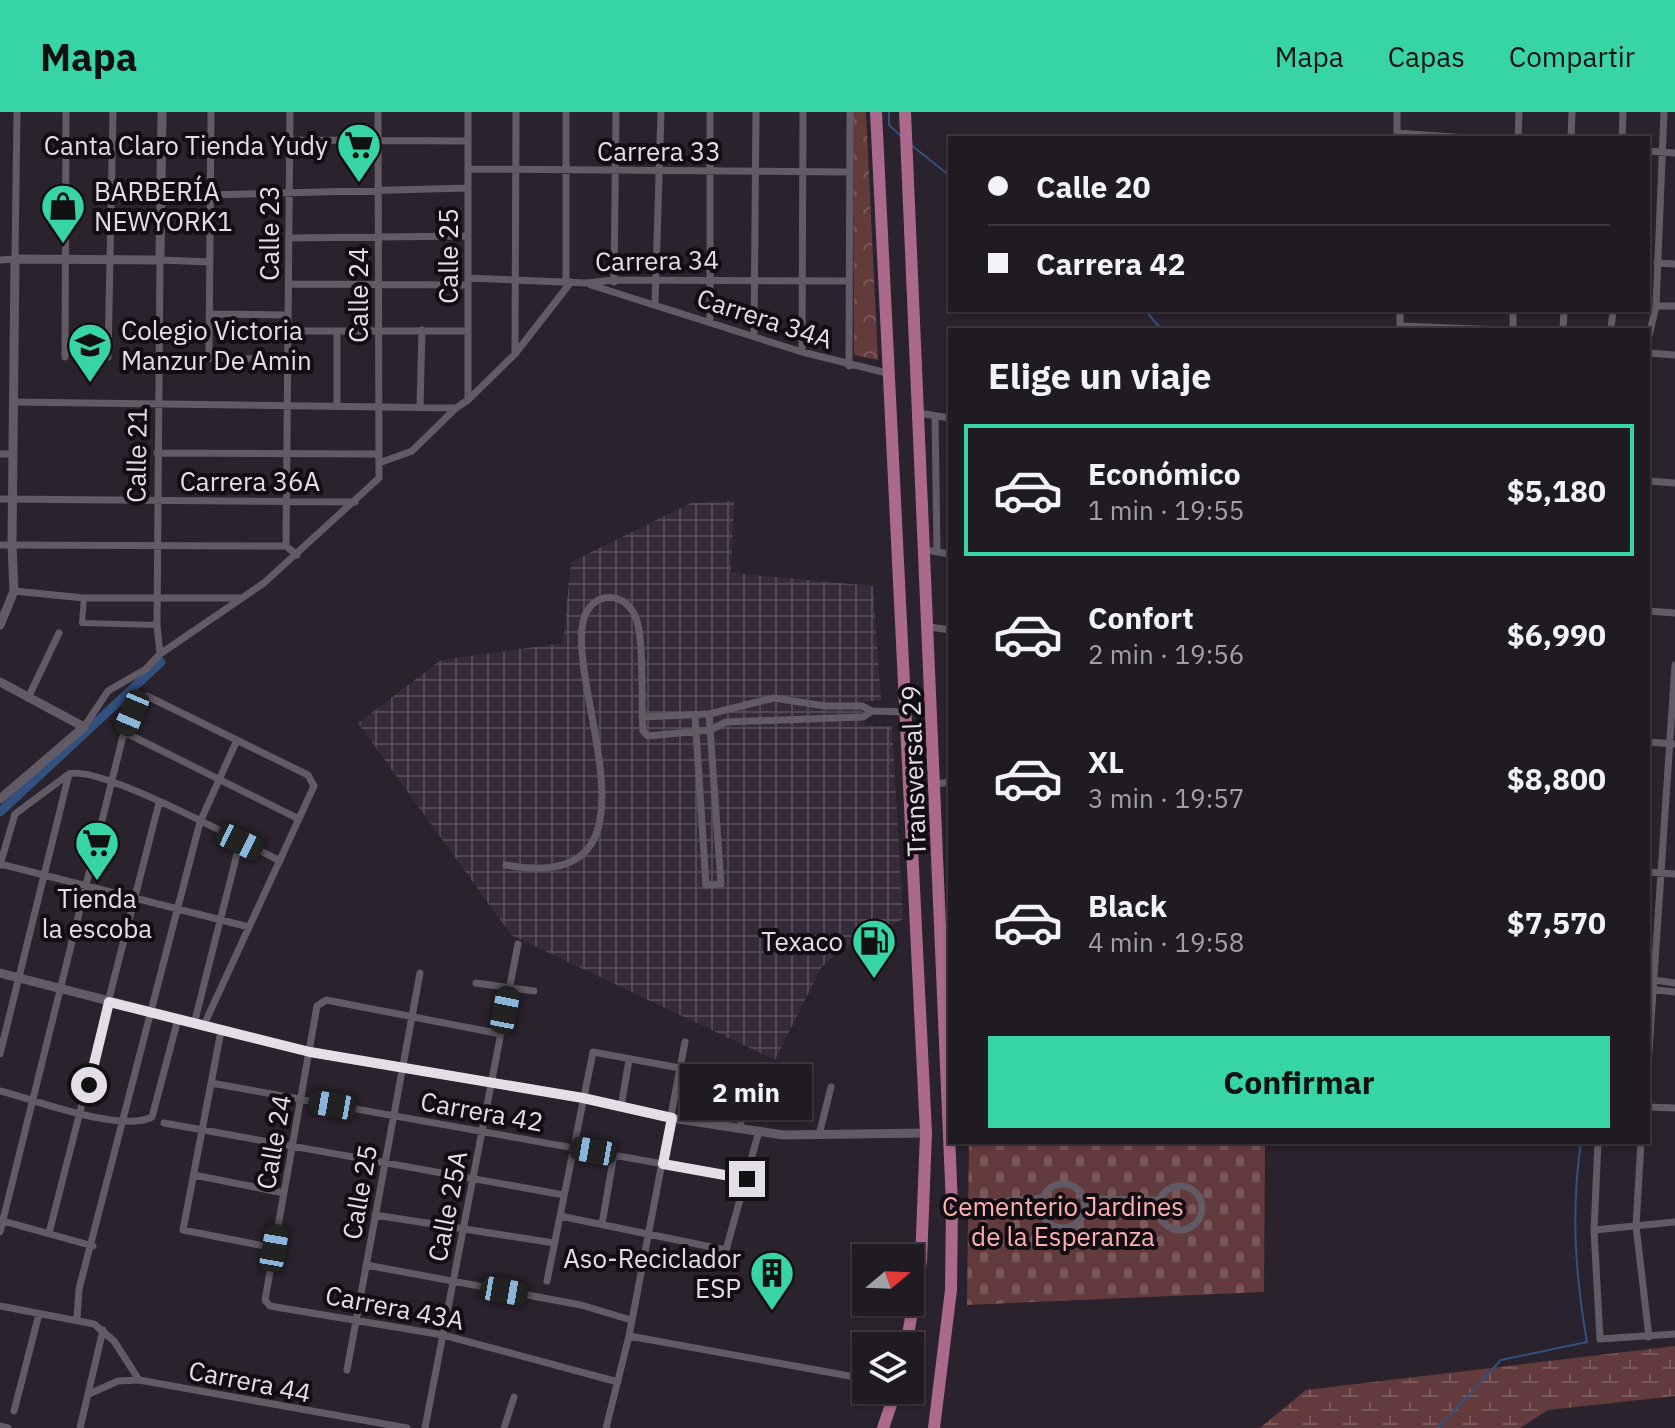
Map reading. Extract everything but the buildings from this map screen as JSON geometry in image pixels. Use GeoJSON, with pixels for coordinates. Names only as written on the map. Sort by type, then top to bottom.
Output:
{"type":"FeatureCollection","features":[{"type":"Feature","properties":{"kind":"highway","name":"Transversal 29"},"geometry":{"type":"LineString","coordinates":[[876,112],[926,1133],[921,1261],[908,1332]]}},
{"type":"Feature","properties":{"kind":"highway","name":"Transversal 29"},"geometry":{"type":"LineString","coordinates":[[905,112],[918,413],[932,551],[930,627],[936,784],[944,855],[948,1031]]}},
{"type":"Feature","properties":{"kind":"highway","name":"Transversal 29"},"geometry":{"type":"LineString","coordinates":[[934,1428],[951,1290],[951,1144]]}},
{"type":"Feature","properties":{"kind":"highway"},"geometry":{"type":"LineString","coordinates":[[883,1428],[891,1404]]}},
{"type":"Feature","properties":{"kind":"street"},"geometry":{"type":"LineString","coordinates":[[0,625],[14,591],[12,499],[17,112]]}},
{"type":"Feature","properties":{"kind":"street"},"geometry":{"type":"LineString","coordinates":[[65,357],[66,112]]}},
{"type":"Feature","properties":{"kind":"street"},"geometry":{"type":"LineString","coordinates":[[108,357],[113,112]]}},
{"type":"Feature","properties":{"kind":"street","name":"Calle 21"},"geometry":{"type":"LineString","coordinates":[[160,654],[157,625],[157,453],[162,112]]}},
{"type":"Feature","properties":{"kind":"street"},"geometry":{"type":"LineString","coordinates":[[209,358],[211,112]]}},
{"type":"Feature","properties":{"kind":"street","name":"Calle 23"},"geometry":{"type":"LineString","coordinates":[[286,546],[290,112]]}},
{"type":"Feature","properties":{"kind":"street","name":"Calle 24"},"geometry":{"type":"LineString","coordinates":[[355,502],[379,478],[378,112]]}},
{"type":"Feature","properties":{"kind":"street","name":"Calle 25"},"geometry":{"type":"LineString","coordinates":[[468,112],[468,400]]}},
{"type":"Feature","properties":{"kind":"street"},"geometry":{"type":"LineString","coordinates":[[515,354],[516,112]]}},
{"type":"Feature","properties":{"kind":"street"},"geometry":{"type":"LineString","coordinates":[[157,453],[287,453],[379,459],[417,448],[515,354],[568,282],[566,112]]}},
{"type":"Feature","properties":{"kind":"street"},"geometry":{"type":"LineString","coordinates":[[611,291],[614,280],[616,112]]}},
{"type":"Feature","properties":{"kind":"street"},"geometry":{"type":"LineString","coordinates":[[655,305],[661,112]]}},
{"type":"Feature","properties":{"kind":"street"},"geometry":{"type":"LineString","coordinates":[[710,112],[710,321]]}},
{"type":"Feature","properties":{"kind":"street"},"geometry":{"type":"LineString","coordinates":[[754,335],[756,112]]}},
{"type":"Feature","properties":{"kind":"street"},"geometry":{"type":"LineString","coordinates":[[802,352],[803,112]]}},
{"type":"Feature","properties":{"kind":"street"},"geometry":{"type":"LineString","coordinates":[[849,366],[850,112]]}},
{"type":"Feature","properties":{"kind":"street"},"geometry":{"type":"LineString","coordinates":[[1397,112],[1397,135],[1420,136]]}},
{"type":"Feature","properties":{"kind":"street"},"geometry":{"type":"LineString","coordinates":[[1518,136],[1519,112]]}},
{"type":"Feature","properties":{"kind":"street"},"geometry":{"type":"LineString","coordinates":[[1571,136],[1572,112]]}},
{"type":"Feature","properties":{"kind":"street"},"geometry":{"type":"LineString","coordinates":[[1622,136],[1623,112]]}},
{"type":"Feature","properties":{"kind":"street"},"geometry":{"type":"LineString","coordinates":[[1650,332],[1656,306],[1664,112]]}},
{"type":"Feature","properties":{"kind":"street"},"geometry":{"type":"LineString","coordinates":[[289,140],[468,141]]}},
{"type":"Feature","properties":{"kind":"street"},"geometry":{"type":"LineString","coordinates":[[1650,151],[1675,153]]}},
{"type":"Feature","properties":{"kind":"street","name":"Carrera 33"},"geometry":{"type":"LineString","coordinates":[[468,169],[849,172]]}},
{"type":"Feature","properties":{"kind":"street"},"geometry":{"type":"LineString","coordinates":[[210,195],[468,188]]}},
{"type":"Feature","properties":{"kind":"street"},"geometry":{"type":"LineString","coordinates":[[289,238],[468,236]]}},
{"type":"Feature","properties":{"kind":"street"},"geometry":{"type":"LineString","coordinates":[[0,260],[210,262]]}},
{"type":"Feature","properties":{"kind":"street"},"geometry":{"type":"LineString","coordinates":[[1657,263],[1675,264]]}},
{"type":"Feature","properties":{"kind":"street","name":"Carrera 34"},"geometry":{"type":"LineString","coordinates":[[289,284],[516,280],[586,283],[614,280],[847,281]]}},
{"type":"Feature","properties":{"kind":"street","name":"Carrera 34A"},"geometry":{"type":"LineString","coordinates":[[586,283],[802,352],[887,373]]}},
{"type":"Feature","properties":{"kind":"street"},"geometry":{"type":"LineString","coordinates":[[1656,306],[1675,306]]}},
{"type":"Feature","properties":{"kind":"street"},"geometry":{"type":"LineString","coordinates":[[209,314],[288,315]]}},
{"type":"Feature","properties":{"kind":"street"},"geometry":{"type":"LineString","coordinates":[[420,407],[422,330]]}},
{"type":"Feature","properties":{"kind":"street"},"geometry":{"type":"LineString","coordinates":[[288,331],[468,331]]}},
{"type":"Feature","properties":{"kind":"street"},"geometry":{"type":"LineString","coordinates":[[337,331],[337,405]]}},
{"type":"Feature","properties":{"kind":"street"},"geometry":{"type":"LineString","coordinates":[[1650,353],[1675,355]]}},
{"type":"Feature","properties":{"kind":"street"},"geometry":{"type":"LineString","coordinates":[[160,358],[288,359]]}},
{"type":"Feature","properties":{"kind":"street"},"geometry":{"type":"LineString","coordinates":[[14,402],[456,408]]}},
{"type":"Feature","properties":{"kind":"street"},"geometry":{"type":"LineString","coordinates":[[918,413],[948,418]]}},
{"type":"Feature","properties":{"kind":"street"},"geometry":{"type":"LineString","coordinates":[[935,416],[932,551],[948,554]]}},
{"type":"Feature","properties":{"kind":"street"},"geometry":{"type":"LineString","coordinates":[[0,454],[13,454]]}},
{"type":"Feature","properties":{"kind":"street"},"geometry":{"type":"LineString","coordinates":[[1650,481],[1675,483]]}},
{"type":"Feature","properties":{"kind":"street","name":"Carrera 36A"},"geometry":{"type":"LineString","coordinates":[[0,499],[355,502]]}},
{"type":"Feature","properties":{"kind":"street"},"geometry":{"type":"LineString","coordinates":[[0,799],[84,727],[108,691],[146,669],[160,654],[242,598],[297,555],[355,502]]}},
{"type":"Feature","properties":{"kind":"street"},"geometry":{"type":"LineString","coordinates":[[0,545],[286,546],[297,555]]}},
{"type":"Feature","properties":{"kind":"street"},"geometry":{"type":"LineString","coordinates":[[14,591],[84,598],[242,598]]}},
{"type":"Feature","properties":{"kind":"street"},"geometry":{"type":"LineString","coordinates":[[506,865],[544,869],[561,863],[579,856],[597,832],[603,807],[599,754],[581,636],[588,608],[603,597],[614,595],[626,602],[637,621],[643,731],[648,736],[696,733],[726,722],[863,717],[872,711]]}},
{"type":"Feature","properties":{"kind":"street"},"geometry":{"type":"LineString","coordinates":[[84,598],[82,623],[157,625]]}},
{"type":"Feature","properties":{"kind":"street"},"geometry":{"type":"LineString","coordinates":[[1650,611],[1675,613]]}},
{"type":"Feature","properties":{"kind":"street"},"geometry":{"type":"LineString","coordinates":[[930,627],[948,630]]}},
{"type":"Feature","properties":{"kind":"street"},"geometry":{"type":"LineString","coordinates":[[28,698],[59,633]]}},
{"type":"Feature","properties":{"kind":"street"},"geometry":{"type":"LineString","coordinates":[[1650,1025],[1673,744],[1675,665]]}},
{"type":"Feature","properties":{"kind":"street"},"geometry":{"type":"LineString","coordinates":[[0,682],[84,727]]}},
{"type":"Feature","properties":{"kind":"street"},"geometry":{"type":"LineString","coordinates":[[0,1232],[89,886],[124,732],[132,713],[147,696],[308,775],[313,791],[199,1026]]}},
{"type":"Feature","properties":{"kind":"street"},"geometry":{"type":"LineString","coordinates":[[642,717],[709,714],[774,698],[825,706],[862,706],[872,711],[907,712]]}},
{"type":"Feature","properties":{"kind":"street"},"geometry":{"type":"LineString","coordinates":[[695,716],[706,885],[721,884],[709,714]]}},
{"type":"Feature","properties":{"kind":"street"},"geometry":{"type":"LineString","coordinates":[[124,732],[299,819]]}},
{"type":"Feature","properties":{"kind":"street"},"geometry":{"type":"LineString","coordinates":[[77,1319],[79,1289],[93,1246],[200,822],[237,740]]}},
{"type":"Feature","properties":{"kind":"street"},"geometry":{"type":"LineString","coordinates":[[1650,742],[1673,744]]}},
{"type":"Feature","properties":{"kind":"street"},"geometry":{"type":"LineString","coordinates":[[249,927],[0,865],[15,814],[76,772],[113,781],[280,861]]}},
{"type":"Feature","properties":{"kind":"street"},"geometry":{"type":"LineString","coordinates":[[0,1054],[69,774]]}},
{"type":"Feature","properties":{"kind":"street"},"geometry":{"type":"LineString","coordinates":[[936,784],[948,782]]}},
{"type":"Feature","properties":{"kind":"street"},"geometry":{"type":"LineString","coordinates":[[49,1233],[159,803]]}},
{"type":"Feature","properties":{"kind":"street"},"geometry":{"type":"LineString","coordinates":[[701,807],[716,805]]}},
{"type":"Feature","properties":{"kind":"street"},"geometry":{"type":"LineString","coordinates":[[199,1026],[240,842]]}},
{"type":"Feature","properties":{"kind":"street"},"geometry":{"type":"LineString","coordinates":[[1650,872],[1675,874]]}},
{"type":"Feature","properties":{"kind":"street","name":"Calle 25A"},"geometry":{"type":"LineString","coordinates":[[425,1428],[518,944]]}},
{"type":"Feature","properties":{"kind":"street"},"geometry":{"type":"LineString","coordinates":[[0,973],[310,1052],[583,1098],[672,1118],[759,1131],[819,1135],[926,1133]]}},
{"type":"Feature","properties":{"kind":"street","name":"Calle 25"},"geometry":{"type":"LineString","coordinates":[[347,1370],[420,973]]}},
{"type":"Feature","properties":{"kind":"street"},"geometry":{"type":"LineString","coordinates":[[476,983],[534,991]]}},
{"type":"Feature","properties":{"kind":"street"},"geometry":{"type":"LineString","coordinates":[[1652,984],[1675,983]]}},
{"type":"Feature","properties":{"kind":"street"},"geometry":{"type":"LineString","coordinates":[[1652,984],[1675,992]]}},
{"type":"Feature","properties":{"kind":"street","name":"Calle 24"},"geometry":{"type":"LineString","coordinates":[[264,1294],[317,1006],[326,1000],[412,1017]]}},
{"type":"Feature","properties":{"kind":"street"},"geometry":{"type":"LineString","coordinates":[[412,1017],[501,1034]]}},
{"type":"Feature","properties":{"kind":"street"},"geometry":{"type":"LineString","coordinates":[[0,1091],[124,1123],[152,1117],[178,1019]]}},
{"type":"Feature","properties":{"kind":"street"},"geometry":{"type":"LineString","coordinates":[[221,1031],[183,1230],[274,1248]]}},
{"type":"Feature","properties":{"kind":"street"},"geometry":{"type":"LineString","coordinates":[[606,1428],[629,1336],[685,1042]]}},
{"type":"Feature","properties":{"kind":"street"},"geometry":{"type":"LineString","coordinates":[[547,1281],[593,1052],[745,1080],[752,1089],[739,1128]]}},
{"type":"Feature","properties":{"kind":"street"},"geometry":{"type":"LineString","coordinates":[[621,1107],[629,1060]]}},
{"type":"Feature","properties":{"kind":"street","name":"Carrera 42"},"geometry":{"type":"LineString","coordinates":[[211,1083],[747,1179]]}},
{"type":"Feature","properties":{"kind":"street"},"geometry":{"type":"LineString","coordinates":[[819,1135],[831,1087]]}},
{"type":"Feature","properties":{"kind":"street"},"geometry":{"type":"LineString","coordinates":[[1650,1107],[1675,1108]]}},
{"type":"Feature","properties":{"kind":"street"},"geometry":{"type":"LineString","coordinates":[[164,1123],[564,1195]]}},
{"type":"Feature","properties":{"kind":"street"},"geometry":{"type":"LineString","coordinates":[[560,1216],[722,1252],[728,1248],[759,1131]]}},
{"type":"Feature","properties":{"kind":"street"},"geometry":{"type":"LineString","coordinates":[[1598,1144],[1594,1230],[1600,1339],[1675,1334]]}},
{"type":"Feature","properties":{"kind":"street"},"geometry":{"type":"LineString","coordinates":[[1641,1144],[1636,1226],[1649,1337]]}},
{"type":"Feature","properties":{"kind":"street"},"geometry":{"type":"LineString","coordinates":[[602,1224],[614,1155]]}},
{"type":"Feature","properties":{"kind":"street"},"geometry":{"type":"LineString","coordinates":[[194,1175],[284,1193]]}},
{"type":"Feature","properties":{"kind":"street"},"geometry":{"type":"LineString","coordinates":[[1064,1184],[1074,1187],[1084,1199],[1083,1215],[1077,1223],[1062,1228],[1048,1222],[1041,1208],[1049,1189],[1064,1184]]}},
{"type":"Feature","properties":{"kind":"street"},"geometry":{"type":"LineString","coordinates":[[1185,1186],[1198,1195],[1202,1210],[1195,1224],[1180,1230],[1166,1224],[1158,1210],[1160,1200],[1170,1188],[1185,1186]]}},
{"type":"Feature","properties":{"kind":"street"},"geometry":{"type":"LineString","coordinates":[[952,1205],[1002,1204],[1043,1198]]}},
{"type":"Feature","properties":{"kind":"street"},"geometry":{"type":"LineString","coordinates":[[1084,1199],[1160,1200]]}},
{"type":"Feature","properties":{"kind":"street"},"geometry":{"type":"LineString","coordinates":[[1106,1199],[1106,1213]]}},
{"type":"Feature","properties":{"kind":"street"},"geometry":{"type":"LineString","coordinates":[[1002,1204],[1041,1208]]}},
{"type":"Feature","properties":{"kind":"street"},"geometry":{"type":"LineString","coordinates":[[1083,1215],[1158,1210]]}},
{"type":"Feature","properties":{"kind":"street"},"geometry":{"type":"LineString","coordinates":[[375,1215],[554,1243]]}},
{"type":"Feature","properties":{"kind":"street"},"geometry":{"type":"LineString","coordinates":[[1,1220],[93,1246]]}},
{"type":"Feature","properties":{"kind":"street"},"geometry":{"type":"LineString","coordinates":[[1594,1230],[1675,1222]]}},
{"type":"Feature","properties":{"kind":"street"},"geometry":{"type":"LineString","coordinates":[[366,1265],[581,1305],[631,1320]]}},
{"type":"Feature","properties":{"kind":"street","name":"Carrera 43A"},"geometry":{"type":"LineString","coordinates":[[264,1294],[270,1306],[443,1335],[618,1382]]}},
{"type":"Feature","properties":{"kind":"street"},"geometry":{"type":"LineString","coordinates":[[0,1306],[77,1319],[103,1330],[139,1380]]}},
{"type":"Feature","properties":{"kind":"street"},"geometry":{"type":"LineString","coordinates":[[14,1411],[39,1314]]}},
{"type":"Feature","properties":{"kind":"street"},"geometry":{"type":"LineString","coordinates":[[80,1428],[103,1330]]}},
{"type":"Feature","properties":{"kind":"street"},"geometry":{"type":"LineString","coordinates":[[629,1336],[852,1376]]}},
{"type":"Feature","properties":{"kind":"street","name":"Carrera 44"},"geometry":{"type":"LineString","coordinates":[[89,1394],[118,1381],[139,1380],[352,1425],[407,1428]]}},
{"type":"Feature","properties":{"kind":"street"},"geometry":{"type":"LineString","coordinates":[[504,1428],[514,1397]]}},
{"type":"Feature","properties":{"kind":"street"},"geometry":{"type":"LineString","coordinates":[[0,1426],[8,1428]]}},
{"type":"Feature","properties":{"kind":"shaded area"},"geometry":{"type":"Polygon","coordinates":[[[734,501],[731,573],[873,586],[881,700],[861,702],[865,726],[892,726],[903,919],[838,952],[821,968],[775,1060],[511,935],[358,723],[441,660],[563,643],[571,562],[691,503],[734,501]]]}},
{"type":"Feature","properties":{"kind":"green space"},"geometry":{"type":"Polygon","coordinates":[[[853,112],[866,112],[878,360],[854,355],[853,112]]]}},
{"type":"Feature","properties":{"kind":"green space","name":"Cementerio Jardines de la Esperanza"},"geometry":{"type":"Polygon","coordinates":[[[969,1144],[1265,1144],[1264,1292],[967,1305],[969,1144]]]}},
{"type":"Feature","properties":{"kind":"green space"},"geometry":{"type":"Polygon","coordinates":[[[1675,1346],[1675,1396],[1548,1410],[1520,1428],[1260,1428],[1306,1390],[1675,1346]]]}},
{"type":"Feature","properties":{"kind":"waterway"},"geometry":{"type":"LineString","coordinates":[[889,112],[889,125],[900,135]]}},
{"type":"Feature","properties":{"kind":"waterway"},"geometry":{"type":"LineString","coordinates":[[910,144],[948,174]]}},
{"type":"Feature","properties":{"kind":"waterway"},"geometry":{"type":"LineString","coordinates":[[1147,312],[1160,328]]}},
{"type":"Feature","properties":{"kind":"waterway"},"geometry":{"type":"LineString","coordinates":[[0,812],[161,662]]}},
{"type":"Feature","properties":{"kind":"waterway"},"geometry":{"type":"LineString","coordinates":[[1438,1428],[1501,1360],[1587,1342],[1576,1242],[1576,1192],[1581,1144]]}},
{"type":"Feature","properties":{"kind":"place","name":"Canta Claro Tienda Yudy"},"geometry":{"type":"Point","coordinates":[359,184]}},
{"type":"Feature","properties":{"kind":"place","name":"BARBERÍA NEWYORK1"},"geometry":{"type":"Point","coordinates":[63,245]}},
{"type":"Feature","properties":{"kind":"place","name":"Colegio Victoria Manzur De Amin"},"geometry":{"type":"Point","coordinates":[90,384]}},
{"type":"Feature","properties":{"kind":"place","name":"Tienda la escoba"},"geometry":{"type":"Point","coordinates":[97,882]}},
{"type":"Feature","properties":{"kind":"place","name":"Texaco"},"geometry":{"type":"Point","coordinates":[874,980]}},
{"type":"Feature","properties":{"kind":"place","name":"Aso-Reciclador ESP"},"geometry":{"type":"Point","coordinates":[772,1312]}},
{"type":"Feature","properties":{"kind":"route"},"geometry":{"type":"LineString","coordinates":[[89,1085],[109,1002],[310,1052],[583,1098],[672,1118],[663,1164],[747,1179]]}}]}
